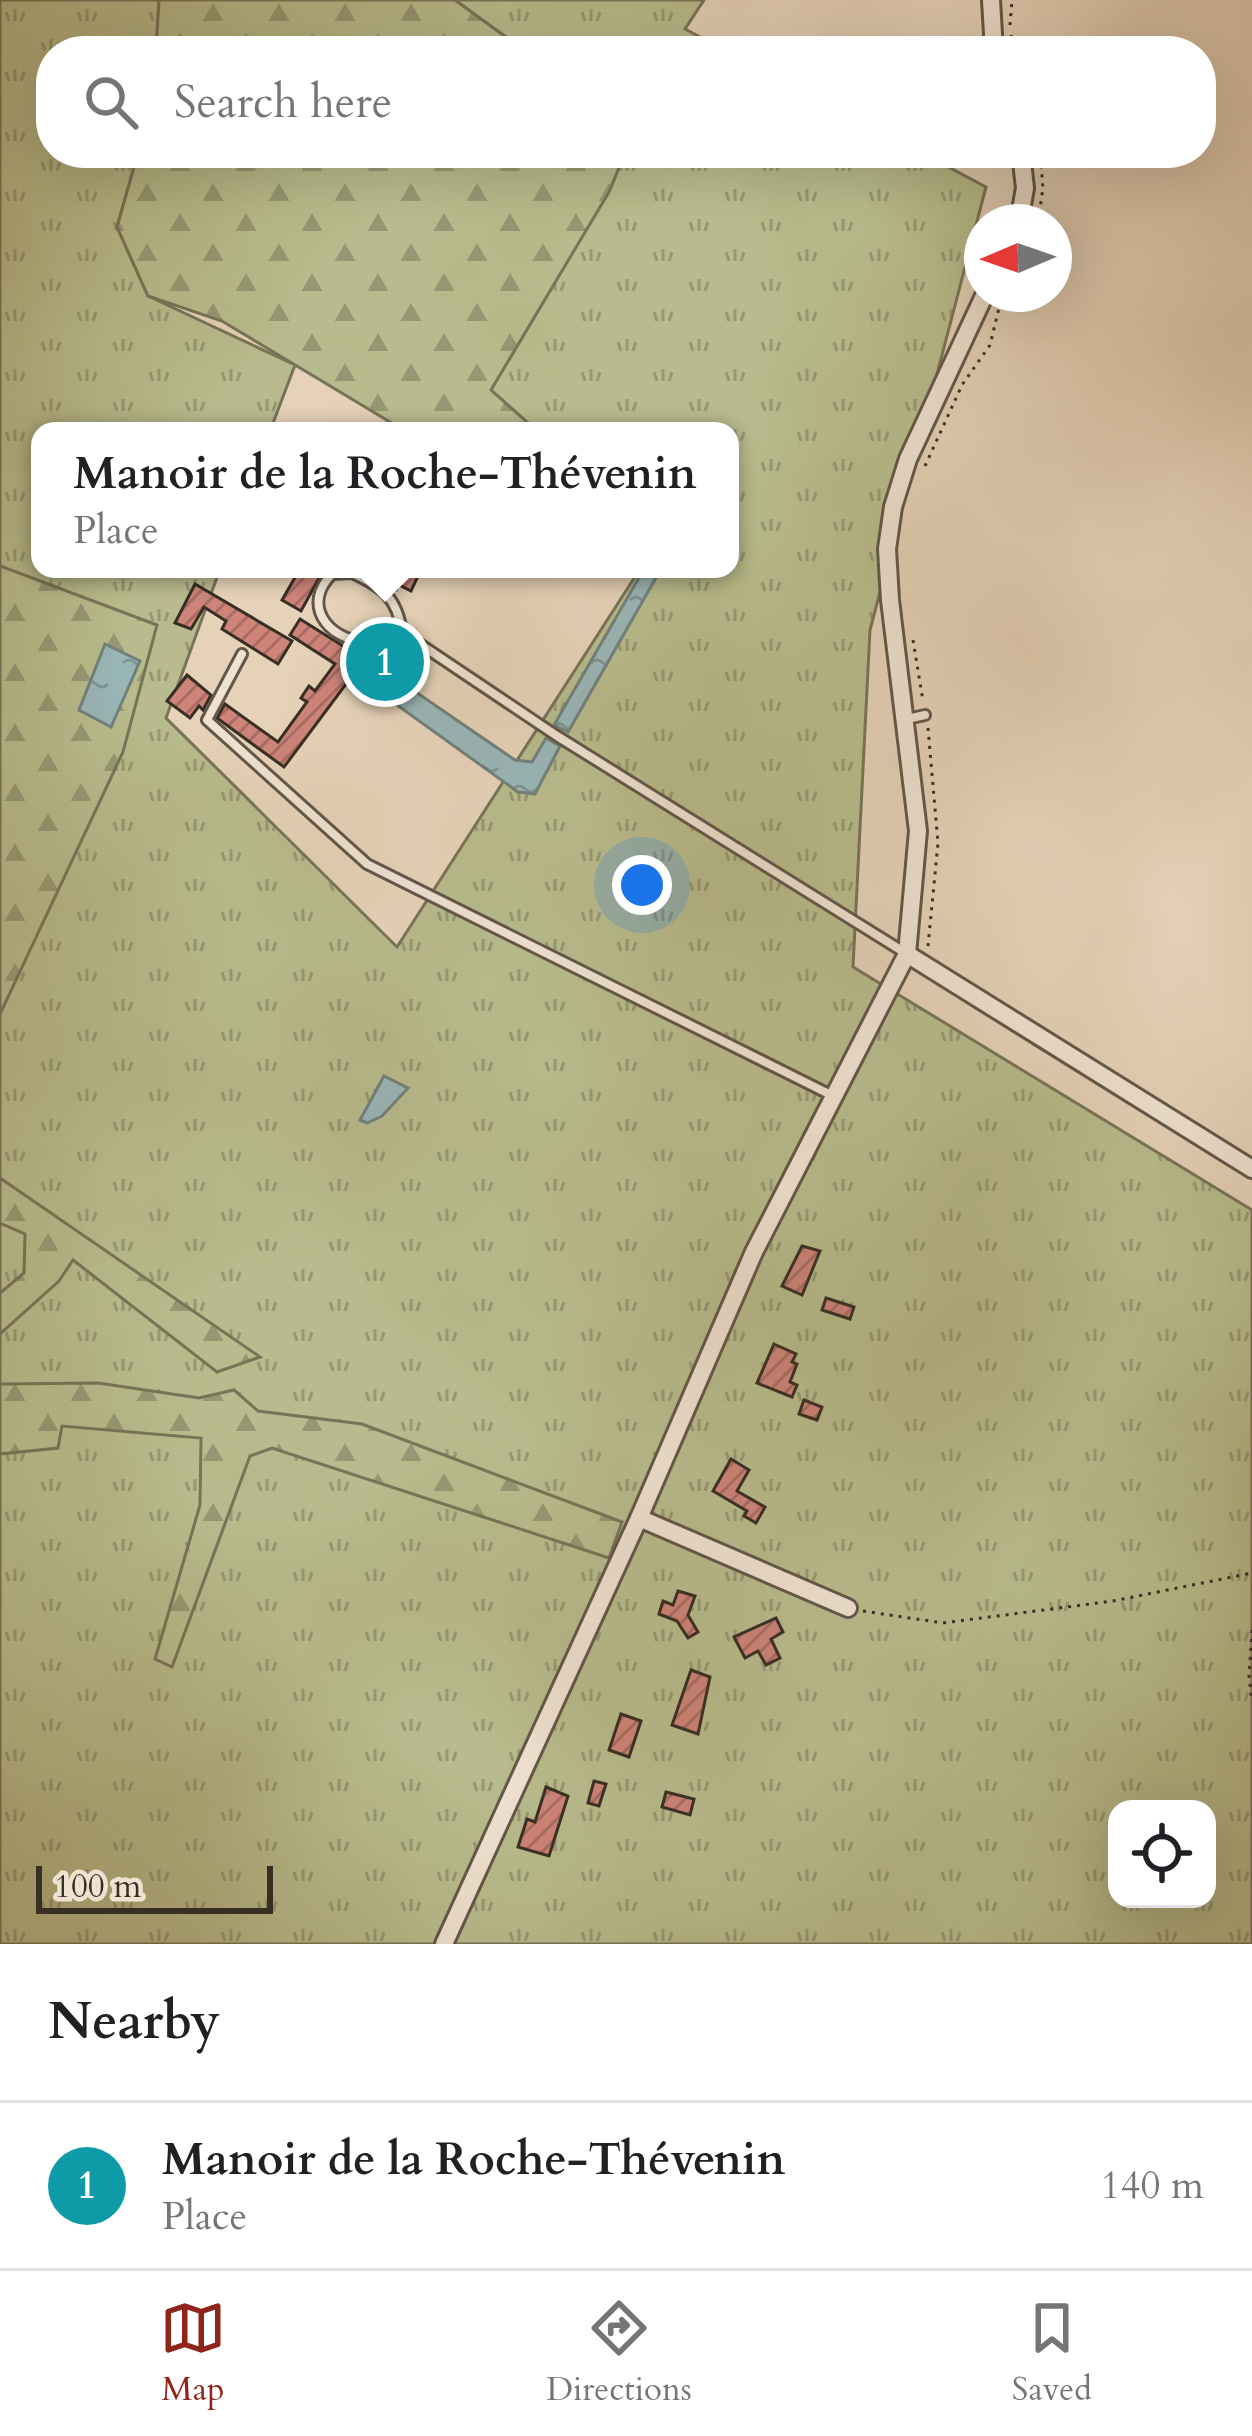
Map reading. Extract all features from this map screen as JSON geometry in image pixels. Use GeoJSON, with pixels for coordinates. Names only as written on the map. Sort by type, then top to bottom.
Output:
{"type":"FeatureCollection","features":[{"type":"Feature","properties":{"kind":"street"},"geometry":{"type":"LineString","coordinates":[[991,0],[993,36]]}},
{"type":"Feature","properties":{"kind":"street"},"geometry":{"type":"LineString","coordinates":[[1022,204],[1023,168]]}},
{"type":"Feature","properties":{"kind":"street"},"geometry":{"type":"LineString","coordinates":[[444,1944],[639,1518],[754,1252],[907,954],[918,831],[887,549],[893,507],[908,459],[986,312]]}},
{"type":"Feature","properties":{"kind":"street"},"geometry":{"type":"LineString","coordinates":[[907,954],[1252,1169]]}},
{"type":"Feature","properties":{"kind":"street"},"geometry":{"type":"LineString","coordinates":[[639,1518],[848,1608]]}},
{"type":"Feature","properties":{"kind":"lane"},"geometry":{"type":"LineString","coordinates":[[328,578],[320,587],[318,604],[324,622],[337,633],[369,643],[402,632]]}},
{"type":"Feature","properties":{"kind":"lane"},"geometry":{"type":"LineString","coordinates":[[362,578],[383,588],[398,606],[402,632],[556,736],[907,954]]}},
{"type":"Feature","properties":{"kind":"lane"},"geometry":{"type":"LineString","coordinates":[[242,654],[207,720],[367,864],[834,1096]]}},
{"type":"Feature","properties":{"kind":"lane"},"geometry":{"type":"LineString","coordinates":[[905,719],[926,715]]}},
{"type":"Feature","properties":{"kind":"path"},"geometry":{"type":"LineString","coordinates":[[1012,0],[1013,36]]}},
{"type":"Feature","properties":{"kind":"path"},"geometry":{"type":"LineString","coordinates":[[920,476],[962,386],[990,346],[995,312]]}},
{"type":"Feature","properties":{"kind":"path"},"geometry":{"type":"LineString","coordinates":[[911,632],[926,715],[938,843],[924,965]]}},
{"type":"Feature","properties":{"kind":"path"},"geometry":{"type":"LineString","coordinates":[[848,1608],[944,1623],[1113,1601],[1252,1573]]}},
{"type":"Feature","properties":{"kind":"path"},"geometry":{"type":"LineString","coordinates":[[1252,1630],[1252,1702]]}},
{"type":"Feature","properties":{"kind":"green space"},"geometry":{"type":"Polygon","coordinates":[[[0,0],[159,0],[157,36],[36,36],[36,168],[134,168],[117,227],[148,296],[295,365],[273,422],[31,422],[31,578],[217,578],[166,718],[397,947],[634,578],[739,578],[739,422],[527,422],[491,390],[613,168],[950,168],[986,187],[982,204],[964,204],[964,271],[870,630],[853,967],[1252,1210],[1252,1944],[0,1944],[0,0]]]}},
{"type":"Feature","properties":{"kind":"green space"},"geometry":{"type":"Polygon","coordinates":[[[159,0],[455,0],[504,36],[157,36],[159,0]]]}},
{"type":"Feature","properties":{"kind":"green space"},"geometry":{"type":"Polygon","coordinates":[[[455,0],[704,0],[685,29],[698,36],[504,36],[455,0]]]}},
{"type":"Feature","properties":{"kind":"green space"},"geometry":{"type":"Polygon","coordinates":[[[134,168],[619,168],[491,390],[527,422],[390,422],[222,321],[148,296],[117,227],[134,168]]]}},
{"type":"Feature","properties":{"kind":"green space"},"geometry":{"type":"Polygon","coordinates":[[[0,566],[157,625],[123,752],[0,1014],[0,566]]]}},
{"type":"Feature","properties":{"kind":"green space"},"geometry":{"type":"Polygon","coordinates":[[[0,1178],[260,1357],[217,1372],[73,1260],[59,1281],[0,1334],[0,1293],[24,1273],[25,1234],[0,1223],[0,1178]]]}},
{"type":"Feature","properties":{"kind":"green space"},"geometry":{"type":"Polygon","coordinates":[[[98,1383],[199,1398],[234,1390],[258,1411],[362,1424],[622,1522],[609,1558],[272,1448],[250,1456],[172,1667],[155,1659],[200,1505],[201,1438],[62,1426],[58,1448],[0,1454],[0,1384],[98,1383]]]}},
{"type":"Feature","properties":{"kind":"water"},"geometry":{"type":"Polygon","coordinates":[[[639,578],[656,578],[568,732],[554,725],[639,578]]]}},
{"type":"Feature","properties":{"kind":"water"},"geometry":{"type":"Polygon","coordinates":[[[105,644],[140,661],[111,727],[79,710],[105,644]]]}},
{"type":"Feature","properties":{"kind":"water"},"geometry":{"type":"Polygon","coordinates":[[[410,688],[515,760],[532,762],[546,738],[560,746],[535,794],[518,792],[397,705],[410,688]]]}},
{"type":"Feature","properties":{"kind":"water"},"geometry":{"type":"Polygon","coordinates":[[[384,1076],[408,1088],[382,1116],[367,1123],[360,1120],[384,1076]]]}},
{"type":"Feature","properties":{"kind":"building"},"geometry":{"type":"Polygon","coordinates":[[[295,578],[319,578],[301,611],[282,600],[295,578]]]}},
{"type":"Feature","properties":{"kind":"building"},"geometry":{"type":"Polygon","coordinates":[[[377,578],[417,578],[411,591],[399,585],[396,590],[377,578]]]}},
{"type":"Feature","properties":{"kind":"building"},"geometry":{"type":"Polygon","coordinates":[[[195,584],[292,641],[278,664],[222,629],[226,621],[204,607],[191,629],[175,623],[195,584]]]}},
{"type":"Feature","properties":{"kind":"building"},"geometry":{"type":"Polygon","coordinates":[[[300,619],[359,656],[355,664],[363,669],[355,683],[349,680],[284,767],[217,718],[225,704],[278,742],[307,702],[301,698],[309,686],[315,691],[335,664],[290,635],[300,619]]]}},
{"type":"Feature","properties":{"kind":"building"},"geometry":{"type":"Polygon","coordinates":[[[187,675],[211,695],[203,710],[199,706],[190,718],[167,701],[187,675]]]}},
{"type":"Feature","properties":{"kind":"building"},"geometry":{"type":"Polygon","coordinates":[[[802,1246],[820,1251],[802,1295],[782,1286],[802,1246]]]}},
{"type":"Feature","properties":{"kind":"building"},"geometry":{"type":"Polygon","coordinates":[[[826,1298],[854,1307],[850,1319],[822,1310],[826,1298]]]}},
{"type":"Feature","properties":{"kind":"building"},"geometry":{"type":"Polygon","coordinates":[[[774,1344],[796,1354],[790,1382],[797,1385],[792,1397],[757,1383],[774,1344]]]}},
{"type":"Feature","properties":{"kind":"building"},"geometry":{"type":"Polygon","coordinates":[[[804,1400],[822,1407],[817,1420],[799,1414],[804,1400]]]}},
{"type":"Feature","properties":{"kind":"building"},"geometry":{"type":"Polygon","coordinates":[[[731,1459],[749,1470],[737,1491],[765,1507],[756,1523],[744,1516],[747,1511],[713,1491],[731,1459]]]}},
{"type":"Feature","properties":{"kind":"building"},"geometry":{"type":"Polygon","coordinates":[[[678,1591],[695,1596],[688,1615],[698,1632],[688,1638],[677,1621],[659,1614],[663,1601],[673,1605],[678,1591]]]}},
{"type":"Feature","properties":{"kind":"building"},"geometry":{"type":"Polygon","coordinates":[[[776,1618],[783,1632],[771,1639],[780,1658],[766,1665],[758,1651],[745,1658],[734,1637],[776,1618]]]}},
{"type":"Feature","properties":{"kind":"building"},"geometry":{"type":"Polygon","coordinates":[[[691,1670],[710,1677],[698,1734],[672,1725],[691,1670]]]}},
{"type":"Feature","properties":{"kind":"building"},"geometry":{"type":"Polygon","coordinates":[[[621,1714],[641,1721],[629,1757],[609,1750],[621,1714]]]}},
{"type":"Feature","properties":{"kind":"building"},"geometry":{"type":"Polygon","coordinates":[[[594,1781],[606,1784],[599,1806],[588,1803],[594,1781]]]}},
{"type":"Feature","properties":{"kind":"building"},"geometry":{"type":"Polygon","coordinates":[[[546,1787],[568,1796],[549,1856],[518,1847],[527,1819],[535,1822],[546,1787]]]}},
{"type":"Feature","properties":{"kind":"building"},"geometry":{"type":"Polygon","coordinates":[[[666,1792],[694,1799],[690,1815],[662,1807],[666,1792]]]}},
{"type":"Feature","properties":{"kind":"place","name":"Manoir de la Roche-Thévenin"},"geometry":{"type":"Point","coordinates":[385,662]}}]}
